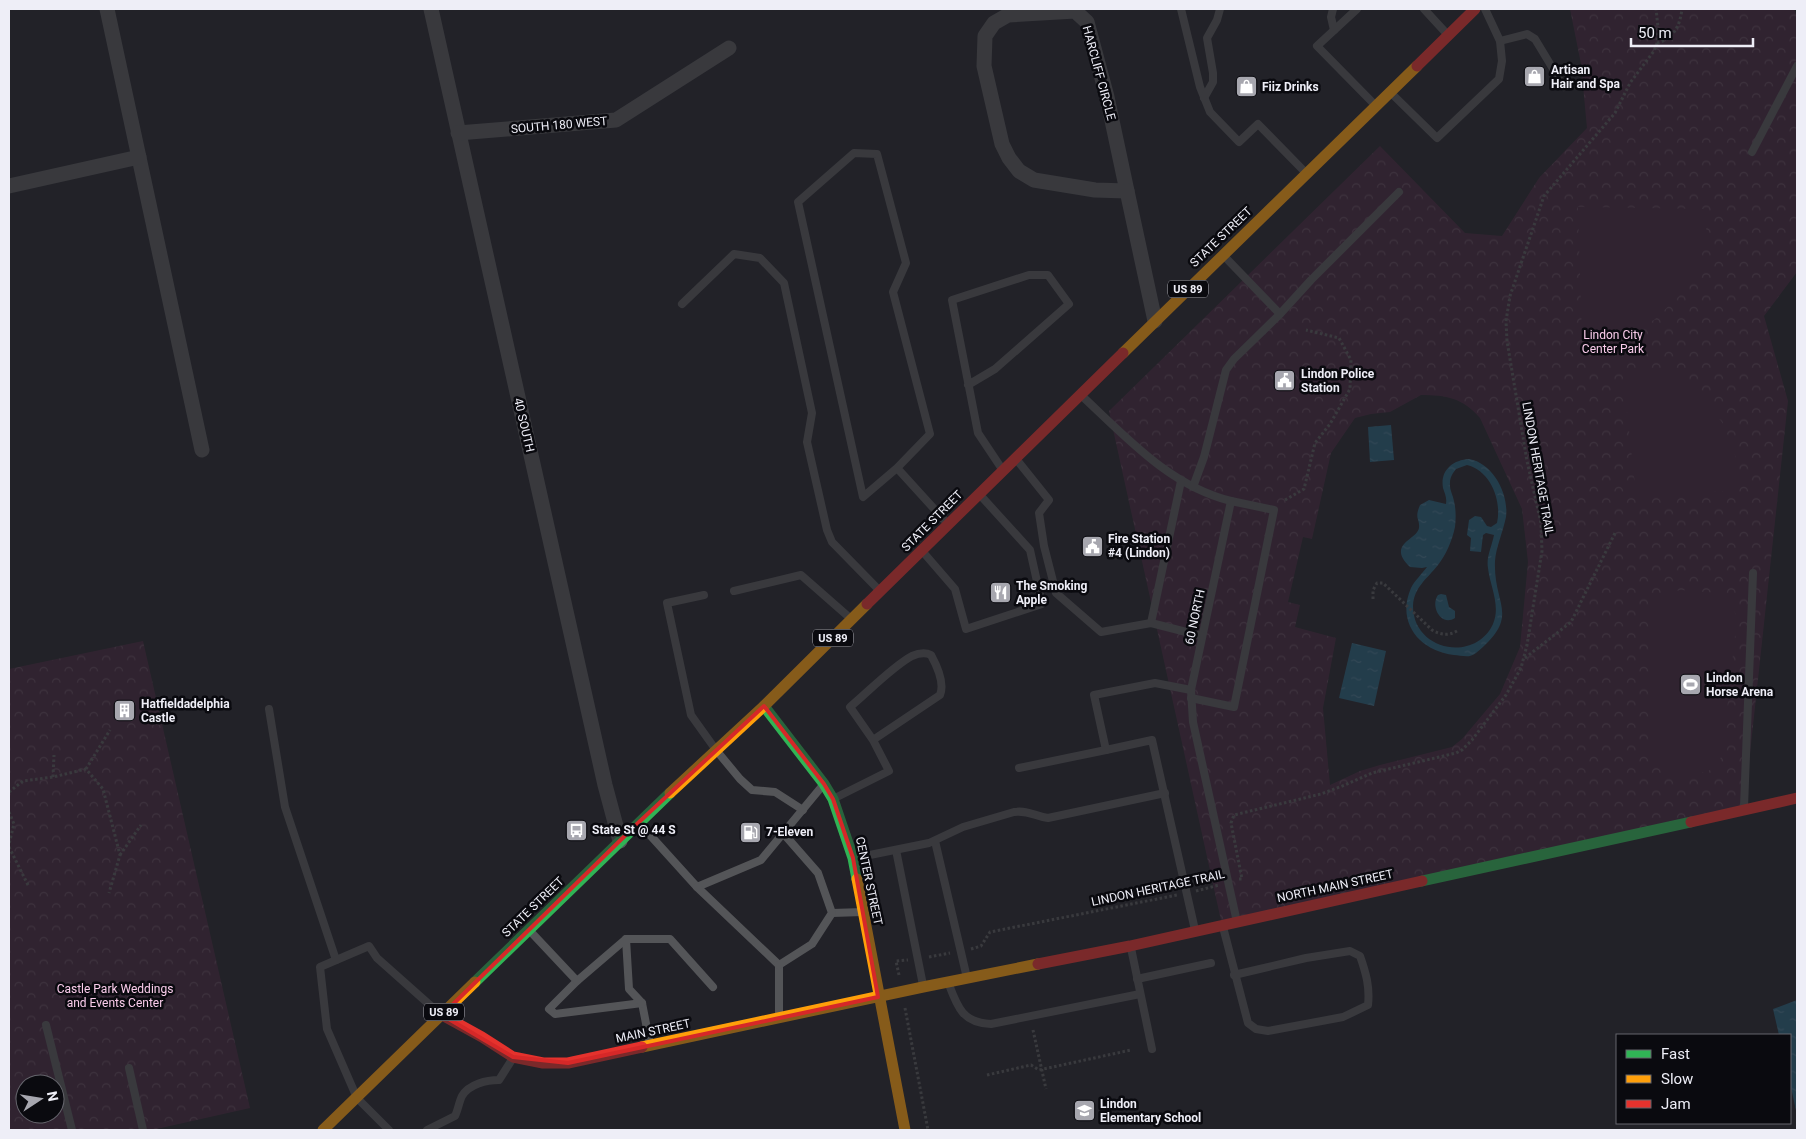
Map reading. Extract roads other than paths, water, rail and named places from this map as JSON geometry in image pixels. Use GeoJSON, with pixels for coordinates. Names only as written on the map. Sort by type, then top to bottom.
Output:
{"type":"FeatureCollection","features":[{"type":"Feature","properties":{"kind":"street"},"geometry":{"type":"LineString","coordinates":[[107,9],[202,450]]}},
{"type":"Feature","properties":{"kind":"street","name":"40 SOUTH"},"geometry":{"type":"LineString","coordinates":[[431,9],[604,785],[620,841]]}},
{"type":"Feature","properties":{"kind":"street","name":"STATE STREET"},"geometry":{"type":"LineString","coordinates":[[880,592],[1475,9]]}},
{"type":"Feature","properties":{"kind":"street","name":"HARCLIFF CIRCLE"},"geometry":{"type":"LineString","coordinates":[[1127,190],[1095,190],[1034,180],[1019,171],[1009,158],[1002,144],[984,66],[985,36],[994,23],[1008,15],[1075,11],[1087,22],[1107,97],[1127,190],[1155,321]]}},
{"type":"Feature","properties":{"kind":"street","name":"SOUTH 180 WEST"},"geometry":{"type":"LineString","coordinates":[[458,134],[616,120],[729,48]]}},
{"type":"Feature","properties":{"kind":"street"},"geometry":{"type":"LineString","coordinates":[[9,186],[138,158]]}},
{"type":"Feature","properties":{"kind":"street","name":"US 89"},"geometry":{"type":"LineString","coordinates":[[764,706],[880,592]]}},
{"type":"Feature","properties":{"kind":"street","name":"STATE STREET"},"geometry":{"type":"LineString","coordinates":[[328,1128],[638,823],[764,706]]}},
{"type":"Feature","properties":{"kind":"street","name":"CENTER STREET"},"geometry":{"type":"LineString","coordinates":[[764,706],[824,784],[833,799],[853,858],[878,997],[905,1130]]}},
{"type":"Feature","properties":{"kind":"street","name":"NORTH MAIN STREET"},"geometry":{"type":"LineString","coordinates":[[878,997],[1130,946],[1797,798]]}},
{"type":"Feature","properties":{"kind":"street","name":"MAIN STREET"},"geometry":{"type":"LineString","coordinates":[[442,1015],[513,1057],[543,1063],[568,1064],[878,997]]}},
{"type":"Feature","properties":{"kind":"lane"},"geometry":{"type":"LineString","coordinates":[[1204,98],[1212,82],[1213,72],[1207,38],[1217,20],[1220,9]]}},
{"type":"Feature","properties":{"kind":"lane"},"geometry":{"type":"LineString","coordinates":[[1333,9],[1331,17],[1334,30]]}},
{"type":"Feature","properties":{"kind":"lane"},"geometry":{"type":"LineString","coordinates":[[1357,9],[1317,46],[1376,106]]}},
{"type":"Feature","properties":{"kind":"lane"},"geometry":{"type":"LineString","coordinates":[[1424,9],[1448,35]]}},
{"type":"Feature","properties":{"kind":"lane"},"geometry":{"type":"LineString","coordinates":[[1390,92],[1437,138],[1499,79],[1502,62],[1500,41],[1485,9]]}},
{"type":"Feature","properties":{"kind":"lane"},"geometry":{"type":"LineString","coordinates":[[1183,12],[1200,88],[1210,112],[1239,142],[1258,124],[1306,174]]}},
{"type":"Feature","properties":{"kind":"lane"},"geometry":{"type":"LineString","coordinates":[[1500,41],[1527,34],[1535,39],[1564,87]]}},
{"type":"Feature","properties":{"kind":"lane"},"geometry":{"type":"LineString","coordinates":[[1752,152],[1797,66]]}},
{"type":"Feature","properties":{"kind":"lane"},"geometry":{"type":"LineString","coordinates":[[854,153],[877,154],[906,263],[893,292],[930,434],[897,468],[863,497],[798,202],[854,153]]}},
{"type":"Feature","properties":{"kind":"lane"},"geometry":{"type":"LineString","coordinates":[[1194,487],[1204,457],[1226,370],[1234,359],[1399,192]]}},
{"type":"Feature","properties":{"kind":"lane"},"geometry":{"type":"LineString","coordinates":[[682,304],[734,254],[760,258],[784,283],[812,413],[807,442],[827,530],[832,542],[880,592]]}},
{"type":"Feature","properties":{"kind":"lane"},"geometry":{"type":"LineString","coordinates":[[1223,255],[1280,314]]}},
{"type":"Feature","properties":{"kind":"lane"},"geometry":{"type":"LineString","coordinates":[[968,385],[995,369],[1069,304],[1048,275],[1029,275],[952,300],[968,385],[978,433],[1003,470]]}},
{"type":"Feature","properties":{"kind":"lane"},"geometry":{"type":"LineString","coordinates":[[1080,395],[1164,470],[1182,481],[1211,496],[1274,510],[1234,707],[1190,698]]}},
{"type":"Feature","properties":{"kind":"lane"},"geometry":{"type":"LineString","coordinates":[[1016,458],[1049,500],[1039,514],[1044,546],[1056,593],[1101,632],[1151,623],[1202,636]]}},
{"type":"Feature","properties":{"kind":"lane"},"geometry":{"type":"LineString","coordinates":[[897,468],[948,525]]}},
{"type":"Feature","properties":{"kind":"lane"},"geometry":{"type":"LineString","coordinates":[[1151,623],[1182,481]]}},
{"type":"Feature","properties":{"kind":"lane"},"geometry":{"type":"LineString","coordinates":[[922,551],[955,589],[966,630],[1042,604],[1030,550],[979,494]]}},
{"type":"Feature","properties":{"kind":"lane","name":"60 NORTH"},"geometry":{"type":"LineString","coordinates":[[1232,501],[1190,698],[1193,722],[1236,922]]}},
{"type":"Feature","properties":{"kind":"lane"},"geometry":{"type":"LineString","coordinates":[[1744,809],[1753,573]]}},
{"type":"Feature","properties":{"kind":"lane"},"geometry":{"type":"LineString","coordinates":[[734,592],[801,575],[852,620]]}},
{"type":"Feature","properties":{"kind":"lane"},"geometry":{"type":"LineString","coordinates":[[704,594],[667,603],[691,715],[716,750],[740,779],[752,790],[775,792],[803,810]]}},
{"type":"Feature","properties":{"kind":"lane"},"geometry":{"type":"LineString","coordinates":[[833,799],[889,771],[873,740],[850,707],[912,656],[926,653],[931,655],[942,689],[940,695],[873,740]]}},
{"type":"Feature","properties":{"kind":"lane"},"geometry":{"type":"LineString","coordinates":[[1106,750],[1094,695],[1155,682],[1191,690]]}},
{"type":"Feature","properties":{"kind":"lane"},"geometry":{"type":"LineString","coordinates":[[269,709],[285,807],[336,960]]}},
{"type":"Feature","properties":{"kind":"lane"},"geometry":{"type":"LineString","coordinates":[[1019,768],[1152,740],[1195,931]]}},
{"type":"Feature","properties":{"kind":"lane"},"geometry":{"type":"LineString","coordinates":[[698,887],[761,860],[824,784]]}},
{"type":"Feature","properties":{"kind":"lane"},"geometry":{"type":"LineString","coordinates":[[853,858],[935,841],[963,827],[1014,812],[1032,812],[1048,818],[1165,793]]}},
{"type":"Feature","properties":{"kind":"lane"},"geometry":{"type":"LineString","coordinates":[[638,823],[698,887],[779,965],[779,1018]]}},
{"type":"Feature","properties":{"kind":"lane"},"geometry":{"type":"LineString","coordinates":[[783,833],[818,872],[832,913]]}},
{"type":"Feature","properties":{"kind":"lane"},"geometry":{"type":"LineString","coordinates":[[935,841],[967,978]]}},
{"type":"Feature","properties":{"kind":"lane"},"geometry":{"type":"LineString","coordinates":[[896,850],[923,987]]}},
{"type":"Feature","properties":{"kind":"lane"},"geometry":{"type":"LineString","coordinates":[[832,913],[863,912]]}},
{"type":"Feature","properties":{"kind":"lane"},"geometry":{"type":"LineString","coordinates":[[779,965],[812,944],[832,913]]}},
{"type":"Feature","properties":{"kind":"lane"},"geometry":{"type":"LineString","coordinates":[[1222,925],[1234,975],[1248,1023],[1256,1029],[1268,1031],[1343,1017],[1368,1005],[1370,992],[1367,976],[1360,956],[1350,951],[1306,958],[1234,975]]}},
{"type":"Feature","properties":{"kind":"lane"},"geometry":{"type":"LineString","coordinates":[[529,930],[577,981]]}},
{"type":"Feature","properties":{"kind":"lane"},"geometry":{"type":"LineString","coordinates":[[626,939],[629,989],[642,1003],[650,1046]]}},
{"type":"Feature","properties":{"kind":"lane"},"geometry":{"type":"LineString","coordinates":[[642,1003],[554,1014],[549,1009],[577,981],[626,939],[670,939],[713,987]]}},
{"type":"Feature","properties":{"kind":"lane"},"geometry":{"type":"LineString","coordinates":[[389,1130],[357,1098],[327,1029],[320,967],[369,946],[377,958],[442,1015]]}},
{"type":"Feature","properties":{"kind":"lane"},"geometry":{"type":"LineString","coordinates":[[1130,946],[1152,1049]]}},
{"type":"Feature","properties":{"kind":"lane"},"geometry":{"type":"LineString","coordinates":[[1137,979],[1211,963]]}},
{"type":"Feature","properties":{"kind":"lane"},"geometry":{"type":"LineString","coordinates":[[948,982],[955,1002],[965,1016],[980,1023],[1004,1021],[1140,994]]}},
{"type":"Feature","properties":{"kind":"lane"},"geometry":{"type":"LineString","coordinates":[[46,1025],[72,1130]]}},
{"type":"Feature","properties":{"kind":"lane"},"geometry":{"type":"LineString","coordinates":[[427,1130],[455,1116],[462,1096],[467,1091],[476,1085],[490,1080],[499,1080],[513,1057]]}},
{"type":"Feature","properties":{"kind":"lane"},"geometry":{"type":"LineString","coordinates":[[129,1068],[143,1130]]}},
{"type":"Feature","properties":{"kind":"water"},"geometry":{"type":"Polygon","coordinates":[[[1391,425],[1394,460],[1370,462],[1368,427],[1391,425]]]}},
{"type":"Feature","properties":{"kind":"water"},"geometry":{"type":"Polygon","coordinates":[[[1469,459],[1478,462],[1492,473],[1502,490],[1506,508],[1506,517],[1495,561],[1495,576],[1502,619],[1490,640],[1476,653],[1468,656],[1454,655],[1430,648],[1414,633],[1406,612],[1407,600],[1411,588],[1427,567],[1410,567],[1403,559],[1401,553],[1405,543],[1419,528],[1417,516],[1420,505],[1429,500],[1446,504],[1443,476],[1453,464],[1469,459]],[[1467,465],[1456,469],[1452,475],[1450,485],[1456,517],[1452,537],[1444,557],[1418,588],[1414,599],[1413,606],[1416,621],[1423,633],[1434,642],[1446,646],[1460,647],[1473,644],[1484,636],[1493,624],[1495,617],[1496,610],[1488,564],[1488,556],[1494,535],[1486,533],[1483,535],[1481,552],[1470,551],[1471,538],[1467,535],[1469,520],[1475,516],[1481,517],[1487,526],[1491,527],[1497,523],[1498,506],[1493,488],[1483,474],[1467,465]]]}},
{"type":"Feature","properties":{"kind":"water"},"geometry":{"type":"Polygon","coordinates":[[[1438,595],[1446,595],[1449,607],[1455,611],[1455,618],[1445,620],[1438,614],[1435,604],[1438,595]]]}},
{"type":"Feature","properties":{"kind":"water"},"geometry":{"type":"Polygon","coordinates":[[[1352,643],[1386,651],[1374,706],[1339,698],[1352,643]]]}},
{"type":"Feature","properties":{"kind":"water"},"geometry":{"type":"Polygon","coordinates":[[[1797,1000],[1797,1115],[1791,1088],[1791,1034],[1779,1034],[1773,1009],[1797,1000]]]}},
{"type":"Feature","properties":{"kind":"place","name":"Artisan Hair and Spa"},"geometry":{"type":"Point","coordinates":[1535,77]}},
{"type":"Feature","properties":{"kind":"place","name":"Fiiz Drinks"},"geometry":{"type":"Point","coordinates":[1246,87]}},
{"type":"Feature","properties":{"kind":"place","name":"Lindon Police Station"},"geometry":{"type":"Point","coordinates":[1285,381]}},
{"type":"Feature","properties":{"kind":"place","name":"Fire Station #4 (Lindon)"},"geometry":{"type":"Point","coordinates":[1092,546]}},
{"type":"Feature","properties":{"kind":"place","name":"The Smoking Apple"},"geometry":{"type":"Point","coordinates":[1000,593]}},
{"type":"Feature","properties":{"kind":"place","name":"Lindon Horse Arena"},"geometry":{"type":"Point","coordinates":[1690,685]}},
{"type":"Feature","properties":{"kind":"place","name":"Hatfieldadelphia Castle"},"geometry":{"type":"Point","coordinates":[125,711]}},
{"type":"Feature","properties":{"kind":"place","name":"State St @ 44 S"},"geometry":{"type":"Point","coordinates":[576,830]}},
{"type":"Feature","properties":{"kind":"place","name":"7-Eleven"},"geometry":{"type":"Point","coordinates":[750,832]}},
{"type":"Feature","properties":{"kind":"place","name":"Lindon Elementary School"},"geometry":{"type":"Point","coordinates":[1084,1111]}},
{"type":"Feature","properties":{"kind":"park label","name":"Lindon City Center Park"},"geometry":{"type":"Point","coordinates":[1613,342]}},
{"type":"Feature","properties":{"kind":"park label","name":"Castle Park Weddings and Events Center"},"geometry":{"type":"Point","coordinates":[115,996]}}]}
